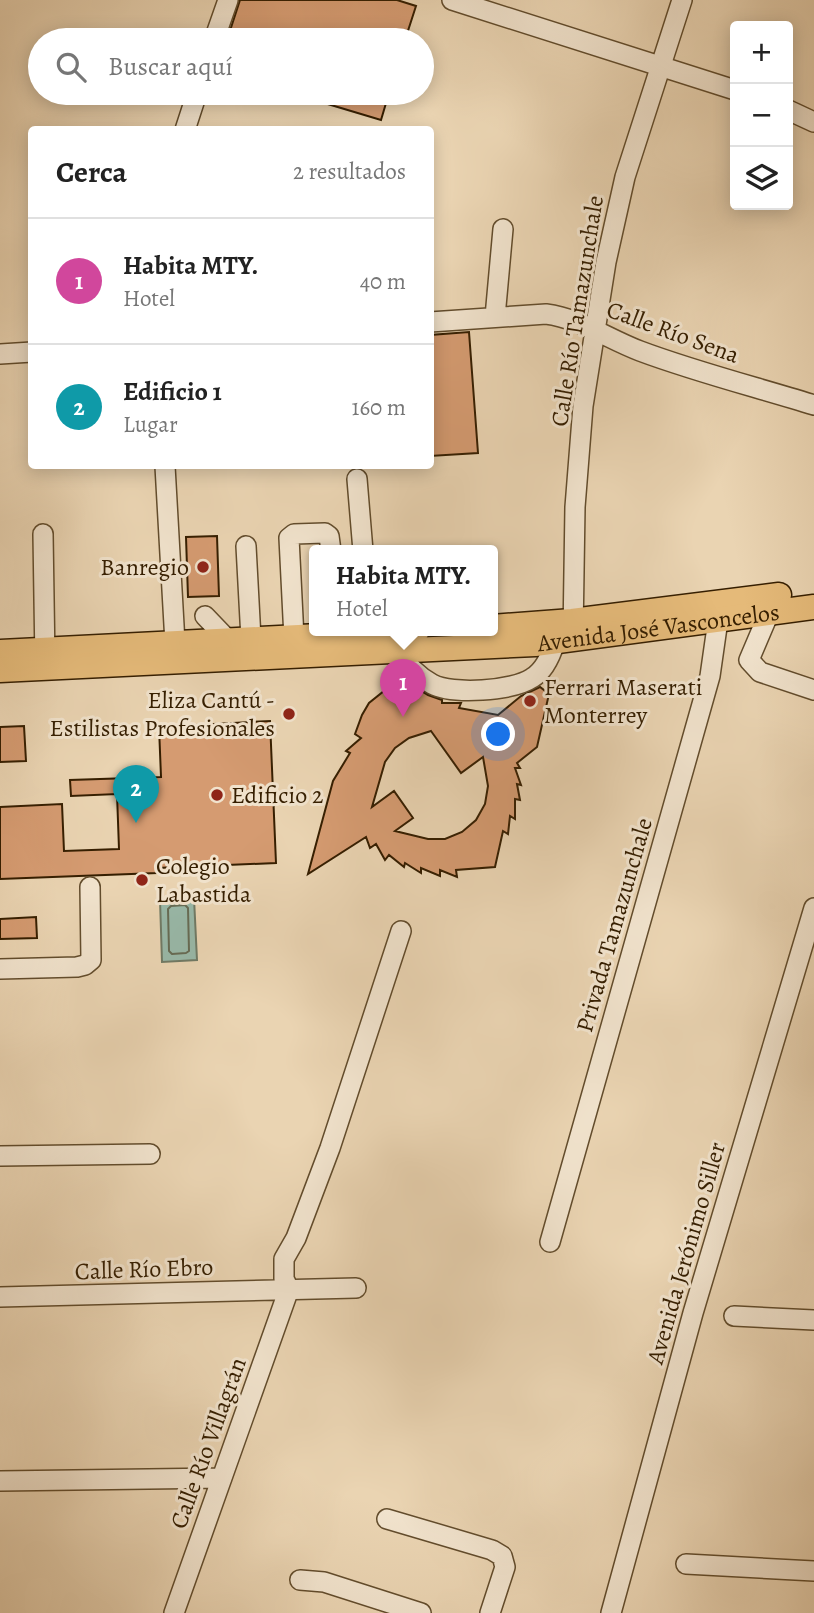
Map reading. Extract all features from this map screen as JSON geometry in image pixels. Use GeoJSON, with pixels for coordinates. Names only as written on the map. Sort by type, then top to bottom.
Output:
{"type":"FeatureCollection","features":[{"type":"Feature","properties":{"kind":"main road","name":"Avenida José Vasconcelos"},"geometry":{"type":"LineString","coordinates":[[0,652],[45,659],[396,652],[567,634],[717,611],[814,590]]}},
{"type":"Feature","properties":{"kind":"main road","name":"Avenida José Vasconcelos"},"geometry":{"type":"LineString","coordinates":[[717,611],[769,613],[814,607]]}},
{"type":"Feature","properties":{"kind":"main road","name":"Avenida José Vasconcelos"},"geometry":{"type":"LineString","coordinates":[[498,628],[567,634]]}},
{"type":"Feature","properties":{"kind":"main road","name":"Avenida José Vasconcelos"},"geometry":{"type":"LineString","coordinates":[[0,670],[45,659],[175,643],[311,636]]}},
{"type":"Feature","properties":{"kind":"street"},"geometry":{"type":"LineString","coordinates":[[218,28],[228,0]]}},
{"type":"Feature","properties":{"kind":"street"},"geometry":{"type":"LineString","coordinates":[[452,0],[730,88]]}},
{"type":"Feature","properties":{"kind":"street","name":"Calle Río Tamazunchale"},"geometry":{"type":"LineString","coordinates":[[567,634],[583,405],[606,262],[625,177],[682,0]]}},
{"type":"Feature","properties":{"kind":"street"},"geometry":{"type":"LineString","coordinates":[[186,126],[193,105]]}},
{"type":"Feature","properties":{"kind":"street"},"geometry":{"type":"LineString","coordinates":[[793,109],[814,111]]}},
{"type":"Feature","properties":{"kind":"street"},"geometry":{"type":"LineString","coordinates":[[793,111],[814,122]]}},
{"type":"Feature","properties":{"kind":"street"},"geometry":{"type":"LineString","coordinates":[[495,317],[503,229]]}},
{"type":"Feature","properties":{"kind":"street","name":"Calle Río Sena"},"geometry":{"type":"LineString","coordinates":[[434,322],[556,315],[576,321],[594,332],[647,354],[814,405]]}},
{"type":"Feature","properties":{"kind":"street"},"geometry":{"type":"LineString","coordinates":[[0,354],[28,352]]}},
{"type":"Feature","properties":{"kind":"street"},"geometry":{"type":"LineString","coordinates":[[165,469],[175,643]]}},
{"type":"Feature","properties":{"kind":"street"},"geometry":{"type":"LineString","coordinates":[[357,480],[362,545]]}},
{"type":"Feature","properties":{"kind":"street"},"geometry":{"type":"LineString","coordinates":[[294,638],[289,538],[295,534],[325,533],[329,536],[330,545]]}},
{"type":"Feature","properties":{"kind":"street"},"geometry":{"type":"LineString","coordinates":[[43,534],[45,659]]}},
{"type":"Feature","properties":{"kind":"street"},"geometry":{"type":"LineString","coordinates":[[174,614],[200,614],[240,639],[246,546]]}},
{"type":"Feature","properties":{"kind":"street","name":"Privada Tamazunchale"},"geometry":{"type":"LineString","coordinates":[[550,1242],[710,676],[717,611]]}},
{"type":"Feature","properties":{"kind":"street"},"geometry":{"type":"LineString","coordinates":[[769,613],[749,660],[760,672],[814,690]]}},
{"type":"Feature","properties":{"kind":"street"},"geometry":{"type":"LineString","coordinates":[[396,652],[410,669],[433,685],[447,689],[479,690],[505,687],[532,678],[567,634]]}},
{"type":"Feature","properties":{"kind":"street"},"geometry":{"type":"LineString","coordinates":[[0,969],[78,967],[91,960],[90,887]]}},
{"type":"Feature","properties":{"kind":"street","name":"Avenida Jerónimo Siller"},"geometry":{"type":"LineString","coordinates":[[611,1613],[693,1313],[814,908]]}},
{"type":"Feature","properties":{"kind":"street"},"geometry":{"type":"LineString","coordinates":[[289,1289],[284,1279],[284,1259],[296,1238],[330,1148],[401,931]]}},
{"type":"Feature","properties":{"kind":"street"},"geometry":{"type":"LineString","coordinates":[[0,1156],[150,1154]]}},
{"type":"Feature","properties":{"kind":"street","name":"Calle Río Ebro"},"geometry":{"type":"LineString","coordinates":[[0,1297],[356,1288]]}},
{"type":"Feature","properties":{"kind":"street","name":"Calle Río Villagrán"},"geometry":{"type":"LineString","coordinates":[[174,1613],[289,1289]]}},
{"type":"Feature","properties":{"kind":"street"},"geometry":{"type":"LineString","coordinates":[[734,1316],[814,1321]]}},
{"type":"Feature","properties":{"kind":"street"},"geometry":{"type":"LineString","coordinates":[[0,1481],[222,1478]]}},
{"type":"Feature","properties":{"kind":"street"},"geometry":{"type":"LineString","coordinates":[[387,1518],[492,1550],[502,1556],[505,1567],[490,1613]]}},
{"type":"Feature","properties":{"kind":"street"},"geometry":{"type":"LineString","coordinates":[[686,1564],[814,1571]]}},
{"type":"Feature","properties":{"kind":"street"},"geometry":{"type":"LineString","coordinates":[[300,1580],[324,1583],[421,1613]]}},
{"type":"Feature","properties":{"kind":"water"},"geometry":{"type":"Polygon","coordinates":[[[194,898],[197,960],[162,962],[160,900],[194,898]]]}},
{"type":"Feature","properties":{"kind":"building"},"geometry":{"type":"Polygon","coordinates":[[[240,0],[397,0],[416,6],[409,28],[231,28],[240,0]]]}},
{"type":"Feature","properties":{"kind":"building"},"geometry":{"type":"Polygon","coordinates":[[[331,105],[385,105],[381,120],[331,105]]]}},
{"type":"Feature","properties":{"kind":"building"},"geometry":{"type":"Polygon","coordinates":[[[469,332],[478,453],[434,456],[434,335],[469,332]]]}},
{"type":"Feature","properties":{"kind":"building","name":"Banregio"},"geometry":{"type":"Polygon","coordinates":[[[217,536],[219,596],[188,597],[186,537],[217,536]]]}},
{"type":"Feature","properties":{"kind":"building"},"geometry":{"type":"Polygon","coordinates":[[[402,686],[415,687],[442,700],[442,703],[461,703],[459,708],[498,715],[521,696],[540,687],[549,694],[537,747],[517,763],[520,768],[515,768],[521,785],[517,784],[520,800],[515,799],[515,819],[510,816],[508,834],[503,831],[495,867],[456,870],[457,877],[440,870],[440,876],[421,868],[421,873],[405,863],[404,867],[389,855],[385,860],[376,844],[370,848],[366,837],[308,874],[333,781],[350,753],[346,751],[361,738],[355,734],[362,715],[369,703],[384,691],[402,686]],[[431,731],[409,738],[395,748],[385,762],[372,807],[394,791],[413,818],[395,831],[428,839],[445,839],[462,832],[476,820],[485,804],[488,786],[483,757],[461,773],[431,731]]]}},
{"type":"Feature","properties":{"kind":"building"},"geometry":{"type":"Polygon","coordinates":[[[270,721],[276,863],[157,868],[157,873],[0,879],[0,807],[62,804],[64,851],[119,849],[117,794],[71,796],[70,780],[161,777],[159,727],[270,721]]]}},
{"type":"Feature","properties":{"kind":"building"},"geometry":{"type":"Polygon","coordinates":[[[24,726],[26,761],[0,762],[0,727],[24,726]]]}},
{"type":"Feature","properties":{"kind":"building"},"geometry":{"type":"Polygon","coordinates":[[[36,917],[37,938],[0,939],[0,919],[36,917]]]}},
{"type":"Feature","properties":{"kind":"place","name":"Banregio"},"geometry":{"type":"Point","coordinates":[203,567]}},
{"type":"Feature","properties":{"kind":"place","name":"Ferrari Maserati Monterrey"},"geometry":{"type":"Point","coordinates":[530,701]}},
{"type":"Feature","properties":{"kind":"place","name":"Eliza Cantú - Estilistas Profesionales"},"geometry":{"type":"Point","coordinates":[289,714]}},
{"type":"Feature","properties":{"kind":"place","name":"Habita MTY."},"geometry":{"type":"Point","coordinates":[403,717]}},
{"type":"Feature","properties":{"kind":"place","name":"Edificio 2"},"geometry":{"type":"Point","coordinates":[217,795]}},
{"type":"Feature","properties":{"kind":"place","name":"Edificio 1"},"geometry":{"type":"Point","coordinates":[136,823]}},
{"type":"Feature","properties":{"kind":"place","name":"Colegio Labastida"},"geometry":{"type":"Point","coordinates":[142,880]}}]}
